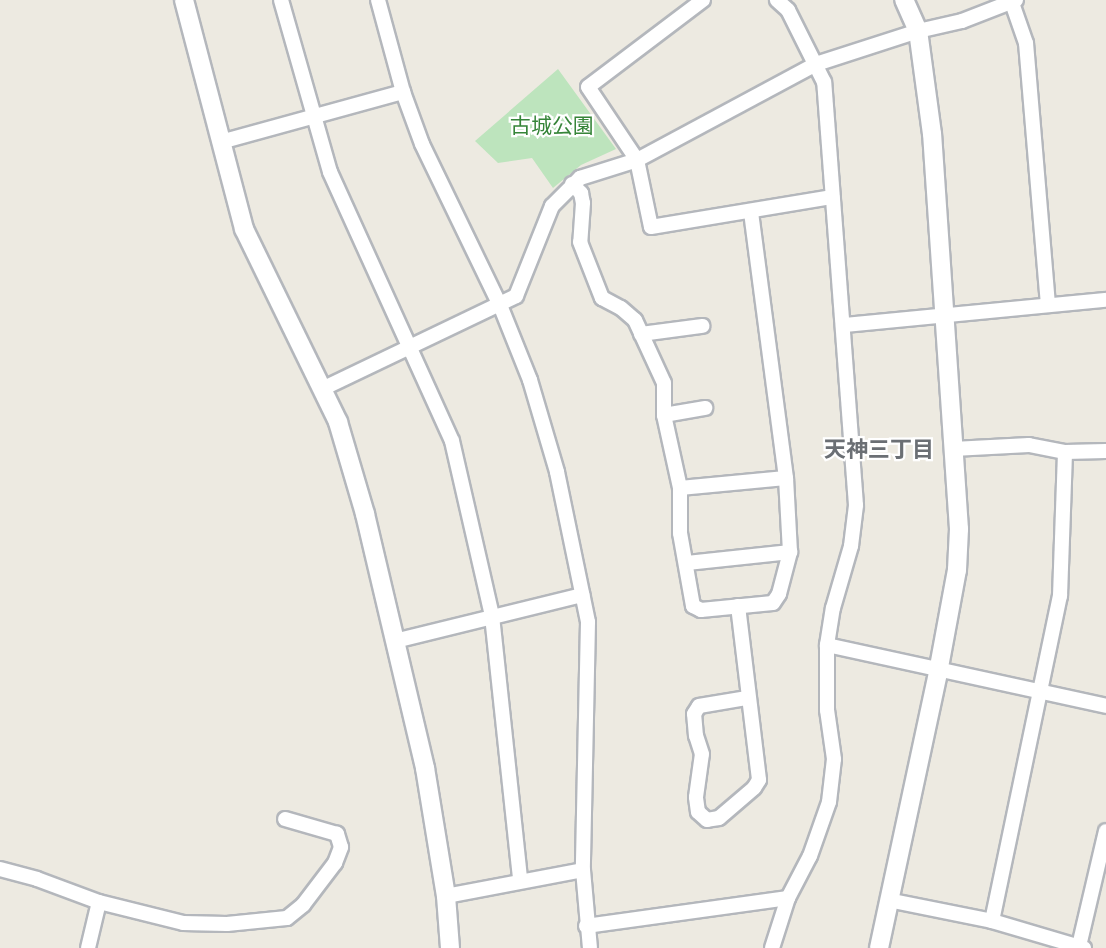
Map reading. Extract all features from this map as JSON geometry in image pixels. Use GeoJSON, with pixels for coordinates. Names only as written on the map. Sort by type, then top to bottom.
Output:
{"type":"FeatureCollection","features":[{"type":"Feature","properties":{"kind":"street"},"geometry":{"type":"LineString","coordinates":[[184,0],[244,229],[338,422],[361,502],[424,768],[446,896],[450,948]]}},
{"type":"Feature","properties":{"kind":"street"},"geometry":{"type":"LineString","coordinates":[[281,0],[330,172],[452,441],[492,616],[520,880]]}},
{"type":"Feature","properties":{"kind":"street"},"geometry":{"type":"LineString","coordinates":[[378,0],[403,92],[422,144],[500,305],[530,380],[556,472],[588,622],[583,870],[586,926],[590,948]]}},
{"type":"Feature","properties":{"kind":"street"},"geometry":{"type":"LineString","coordinates":[[703,0],[588,87],[637,160],[651,227],[833,197]]}},
{"type":"Feature","properties":{"kind":"street"},"geometry":{"type":"LineString","coordinates":[[772,948],[788,898],[810,856],[830,802],[834,759],[827,710],[827,645],[833,608],[851,546],[856,505],[824,82],[789,10],[777,0]]}},
{"type":"Feature","properties":{"kind":"street"},"geometry":{"type":"LineString","coordinates":[[879,948],[939,667],[957,570],[959,529],[932,134],[918,31],[904,0]]}},
{"type":"Feature","properties":{"kind":"street"},"geometry":{"type":"LineString","coordinates":[[322,388],[516,296],[552,206],[572,184],[598,171],[637,160],[816,64],[918,31],[962,21],[1013,1],[1026,43],[1048,304]]}},
{"type":"Feature","properties":{"kind":"street"},"geometry":{"type":"LineString","coordinates":[[221,142],[313,114],[403,92]]}},
{"type":"Feature","properties":{"kind":"street"},"geometry":{"type":"LineString","coordinates":[[572,184],[581,193],[583,203],[579,242],[602,298],[635,320],[664,383],[664,415],[680,488],[680,533],[693,606],[701,610],[772,603],[779,594],[790,552],[786,478],[751,211]]}},
{"type":"Feature","properties":{"kind":"street"},"geometry":{"type":"LineString","coordinates":[[844,325],[1106,300]]}},
{"type":"Feature","properties":{"kind":"street"},"geometry":{"type":"LineString","coordinates":[[641,334],[702,326]]}},
{"type":"Feature","properties":{"kind":"street"},"geometry":{"type":"LineString","coordinates":[[664,415],[705,408]]}},
{"type":"Feature","properties":{"kind":"street"},"geometry":{"type":"LineString","coordinates":[[953,449],[1029,445],[1065,452],[1106,451]]}},
{"type":"Feature","properties":{"kind":"street"},"geometry":{"type":"LineString","coordinates":[[992,921],[1060,596],[1065,452]]}},
{"type":"Feature","properties":{"kind":"street"},"geometry":{"type":"LineString","coordinates":[[680,488],[786,478]]}},
{"type":"Feature","properties":{"kind":"street"},"geometry":{"type":"LineString","coordinates":[[687,563],[790,552]]}},
{"type":"Feature","properties":{"kind":"street"},"geometry":{"type":"LineString","coordinates":[[395,641],[582,595]]}},
{"type":"Feature","properties":{"kind":"street"},"geometry":{"type":"LineString","coordinates":[[738,606],[747,699],[759,780],[754,788],[719,818],[707,820],[698,812],[696,797],[702,753],[696,736],[694,714],[699,706],[747,699]]}},
{"type":"Feature","properties":{"kind":"street"},"geometry":{"type":"LineString","coordinates":[[827,645],[939,667],[1106,706]]}},
{"type":"Feature","properties":{"kind":"street"},"geometry":{"type":"LineString","coordinates":[[0,869],[37,879],[99,902],[183,923],[227,924],[287,918],[303,905],[335,863],[341,847],[337,834],[285,819]]}},
{"type":"Feature","properties":{"kind":"street"},"geometry":{"type":"LineString","coordinates":[[888,900],[992,921],[1082,947],[1101,872],[1106,831]]}},
{"type":"Feature","properties":{"kind":"street"},"geometry":{"type":"LineString","coordinates":[[446,896],[520,880],[583,870]]}},
{"type":"Feature","properties":{"kind":"street"},"geometry":{"type":"LineString","coordinates":[[586,926],[788,898]]}},
{"type":"Feature","properties":{"kind":"street"},"geometry":{"type":"LineString","coordinates":[[88,948],[99,902]]}},
{"type":"Feature","properties":{"kind":"green space","name":"古城公園"},"geometry":{"type":"Polygon","coordinates":[[[558,69],[616,149],[581,165],[553,188],[532,158],[498,163],[475,141],[558,69]]]}},
{"type":"Feature","properties":{"kind":"district","name":"天神三丁目"},"geometry":{"type":"Point","coordinates":[879,449]}}]}
